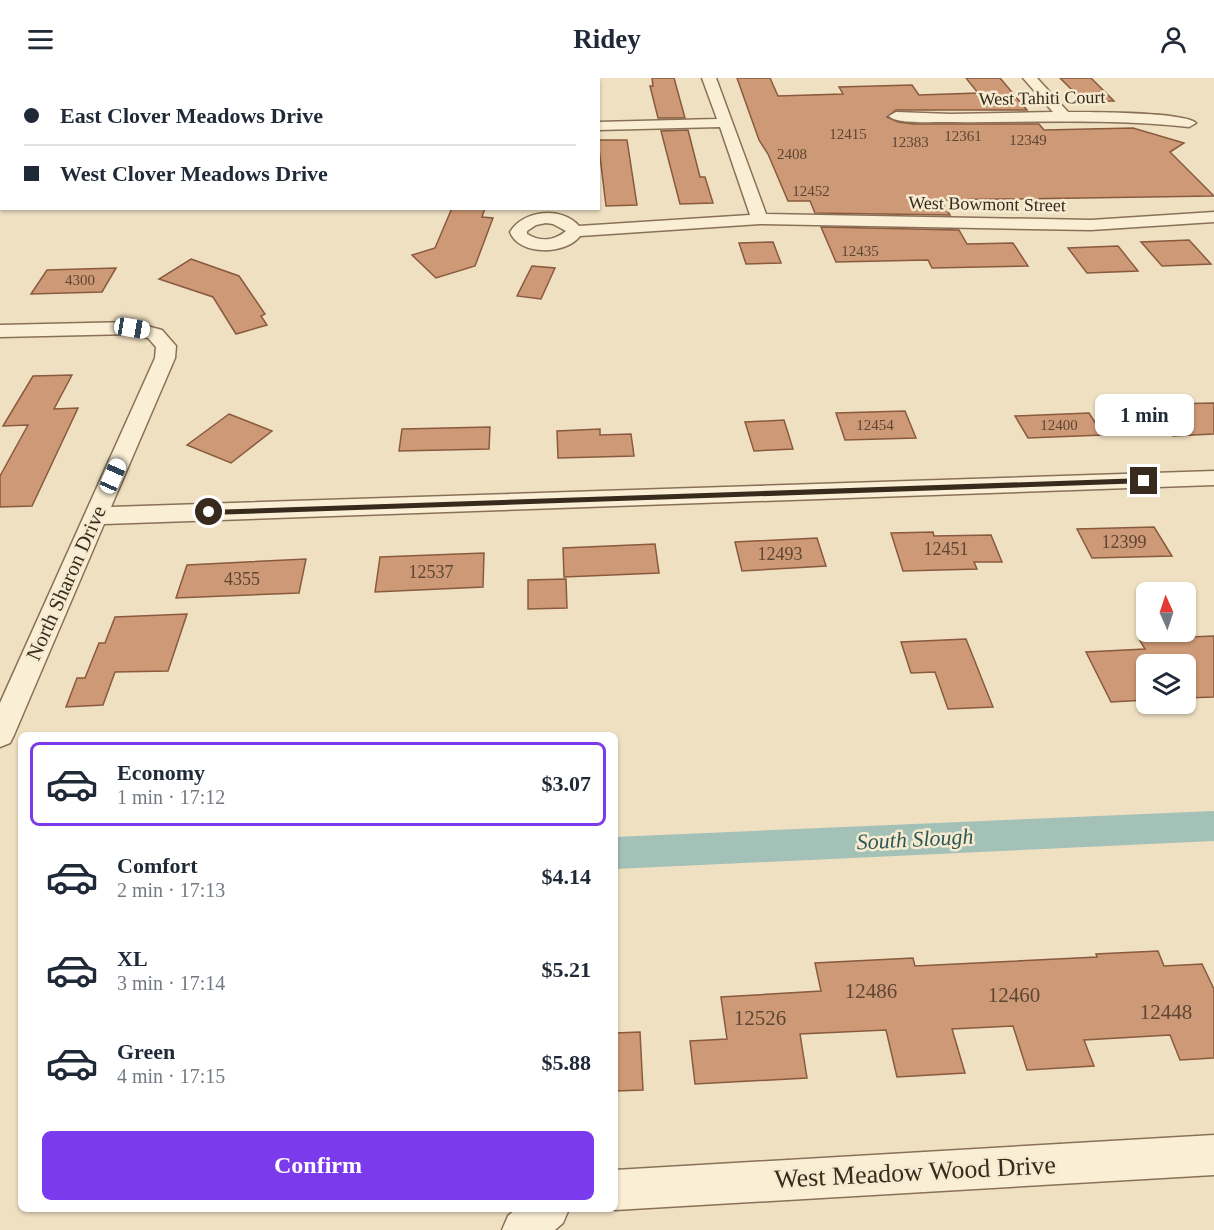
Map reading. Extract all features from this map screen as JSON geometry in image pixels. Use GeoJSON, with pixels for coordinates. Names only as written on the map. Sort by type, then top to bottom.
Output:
{"type":"FeatureCollection","features":[{"type":"Feature","properties":{"kind":"street"},"geometry":{"type":"LineString","coordinates":[[709,78],[760,219]]}},
{"type":"Feature","properties":{"kind":"street"},"geometry":{"type":"LineString","coordinates":[[1030,78],[1064,116]]}},
{"type":"Feature","properties":{"kind":"street","name":"West Tahiti Court"},"geometry":{"type":"LineString","coordinates":[[896,116],[940,119],[1144,117],[1189,123]]}},
{"type":"Feature","properties":{"kind":"street"},"geometry":{"type":"LineString","coordinates":[[600,126],[725,123]]}},
{"type":"Feature","properties":{"kind":"street","name":"West Bowmont Street"},"geometry":{"type":"LineString","coordinates":[[574,231],[760,219],[1091,225],[1214,217]]}},
{"type":"Feature","properties":{"kind":"street","name":"North Sharon Drive"},"geometry":{"type":"LineString","coordinates":[[0,331],[132,328],[155,334],[166,346],[165,358],[0,735]]}},
{"type":"Feature","properties":{"kind":"street"},"geometry":{"type":"LineString","coordinates":[[95,516],[1214,478]]}},
{"type":"Feature","properties":{"kind":"street","name":"West Meadow Wood Drive"},"geometry":{"type":"LineString","coordinates":[[618,1190],[1214,1155]]}},
{"type":"Feature","properties":{"kind":"building"},"geometry":{"type":"Polygon","coordinates":[[[652,78],[674,78],[685,118],[658,118],[650,86],[653,86],[652,78]]]}},
{"type":"Feature","properties":{"kind":"building"},"geometry":{"type":"Polygon","coordinates":[[[737,78],[770,78],[778,96],[843,94],[839,87],[912,85],[919,95],[978,93],[966,78],[1000,78],[1027,110],[896,110],[887,117],[898,122],[913,124],[1039,124],[1044,130],[1133,128],[1184,143],[1170,152],[1214,196],[940,200],[950,215],[815,213],[810,201],[788,201],[768,154],[759,140],[737,78]]]}},
{"type":"Feature","properties":{"kind":"building"},"geometry":{"type":"Polygon","coordinates":[[[1060,78],[1091,78],[1114,101],[1083,101],[1060,78]]]}},
{"type":"Feature","properties":{"kind":"building"},"geometry":{"type":"Polygon","coordinates":[[[688,130],[700,177],[705,177],[713,203],[680,204],[661,131],[688,130]]]}},
{"type":"Feature","properties":{"kind":"building"},"geometry":{"type":"Polygon","coordinates":[[[600,140],[627,140],[637,205],[606,206],[600,140]]]}},
{"type":"Feature","properties":{"kind":"building"},"geometry":{"type":"Polygon","coordinates":[[[451,210],[484,210],[482,217],[493,218],[475,266],[436,278],[412,255],[435,248],[451,210]]]}},
{"type":"Feature","properties":{"kind":"building"},"geometry":{"type":"Polygon","coordinates":[[[821,227],[959,230],[967,244],[1013,243],[1028,266],[932,268],[928,260],[836,262],[821,227]]]}},
{"type":"Feature","properties":{"kind":"building"},"geometry":{"type":"Polygon","coordinates":[[[1189,240],[1211,264],[1162,266],[1141,242],[1189,240]]]}},
{"type":"Feature","properties":{"kind":"building"},"geometry":{"type":"Polygon","coordinates":[[[773,242],[781,263],[746,264],[739,243],[773,242]]]}},
{"type":"Feature","properties":{"kind":"building"},"geometry":{"type":"Polygon","coordinates":[[[1118,246],[1138,271],[1087,273],[1068,248],[1118,246]]]}},
{"type":"Feature","properties":{"kind":"building"},"geometry":{"type":"Polygon","coordinates":[[[191,259],[239,276],[265,314],[261,316],[267,325],[236,334],[213,297],[159,279],[191,259]]]}},
{"type":"Feature","properties":{"kind":"building"},"geometry":{"type":"Polygon","coordinates":[[[532,266],[555,268],[541,299],[517,296],[532,266]]]}},
{"type":"Feature","properties":{"kind":"building"},"geometry":{"type":"Polygon","coordinates":[[[116,268],[102,292],[31,294],[47,270],[116,268]]]}},
{"type":"Feature","properties":{"kind":"building"},"geometry":{"type":"Polygon","coordinates":[[[72,375],[54,409],[78,408],[32,506],[0,507],[0,476],[28,425],[3,426],[33,376],[72,375]]]}},
{"type":"Feature","properties":{"kind":"building"},"geometry":{"type":"Polygon","coordinates":[[[1214,403],[1214,434],[1173,436],[1157,413],[1175,413],[1169,404],[1214,403]]]}},
{"type":"Feature","properties":{"kind":"building"},"geometry":{"type":"Polygon","coordinates":[[[905,411],[916,438],[845,440],[836,413],[905,411]]]}},
{"type":"Feature","properties":{"kind":"building"},"geometry":{"type":"Polygon","coordinates":[[[1089,413],[1103,435],[1028,438],[1015,416],[1089,413]]]}},
{"type":"Feature","properties":{"kind":"building"},"geometry":{"type":"Polygon","coordinates":[[[229,414],[272,431],[231,463],[187,445],[229,414]]]}},
{"type":"Feature","properties":{"kind":"building"},"geometry":{"type":"Polygon","coordinates":[[[784,420],[793,449],[754,451],[745,422],[784,420]]]}},
{"type":"Feature","properties":{"kind":"building"},"geometry":{"type":"Polygon","coordinates":[[[490,427],[489,449],[399,451],[402,429],[490,427]]]}},
{"type":"Feature","properties":{"kind":"building"},"geometry":{"type":"Polygon","coordinates":[[[600,429],[600,435],[631,434],[634,456],[558,458],[557,431],[600,429]]]}},
{"type":"Feature","properties":{"kind":"building"},"geometry":{"type":"Polygon","coordinates":[[[1154,527],[1172,556],[1092,558],[1077,529],[1154,527]]]}},
{"type":"Feature","properties":{"kind":"building"},"geometry":{"type":"Polygon","coordinates":[[[933,532],[934,536],[991,535],[1002,562],[974,562],[977,569],[903,571],[891,533],[933,532]]]}},
{"type":"Feature","properties":{"kind":"building"},"geometry":{"type":"Polygon","coordinates":[[[817,538],[826,566],[742,571],[735,542],[817,538]]]}},
{"type":"Feature","properties":{"kind":"building"},"geometry":{"type":"Polygon","coordinates":[[[655,544],[659,573],[564,577],[563,548],[655,544]]]}},
{"type":"Feature","properties":{"kind":"building"},"geometry":{"type":"Polygon","coordinates":[[[484,553],[483,587],[375,592],[380,557],[484,553]]]}},
{"type":"Feature","properties":{"kind":"building"},"geometry":{"type":"Polygon","coordinates":[[[306,559],[299,593],[176,598],[187,565],[306,559]]]}},
{"type":"Feature","properties":{"kind":"building"},"geometry":{"type":"Polygon","coordinates":[[[566,579],[567,608],[528,609],[528,580],[566,579]]]}},
{"type":"Feature","properties":{"kind":"building"},"geometry":{"type":"Polygon","coordinates":[[[187,614],[168,671],[115,672],[103,705],[66,707],[77,678],[85,678],[99,643],[105,643],[115,617],[187,614]]]}},
{"type":"Feature","properties":{"kind":"building"},"geometry":{"type":"Polygon","coordinates":[[[1214,636],[1214,697],[1196,698],[1196,654],[1136,654],[1136,701],[1111,702],[1086,652],[1145,649],[1141,642],[1196,642],[1196,637],[1214,636]]]}},
{"type":"Feature","properties":{"kind":"building"},"geometry":{"type":"Polygon","coordinates":[[[966,639],[993,707],[948,709],[935,672],[911,673],[901,642],[966,639]]]}},
{"type":"Feature","properties":{"kind":"building"},"geometry":{"type":"Polygon","coordinates":[[[1158,951],[1164,966],[1202,964],[1214,989],[1214,1058],[1180,1060],[1170,1035],[1084,1040],[1094,1066],[1027,1070],[1013,1026],[952,1029],[965,1073],[897,1077],[886,1030],[800,1034],[807,1078],[695,1084],[690,1041],[727,1039],[721,997],[821,991],[815,963],[913,958],[915,966],[1097,957],[1096,954],[1158,951]]]}},
{"type":"Feature","properties":{"kind":"building"},"geometry":{"type":"Polygon","coordinates":[[[640,1032],[643,1090],[618,1091],[618,1033],[640,1032]]]}},
{"type":"Feature","properties":{"kind":"waterway","name":"South Slough"},"geometry":{"type":"LineString","coordinates":[[618,853],[1214,826]]}},
{"type":"Feature","properties":{"kind":"route"},"geometry":{"type":"LineString","coordinates":[[209,512],[1144,481]]}}]}
